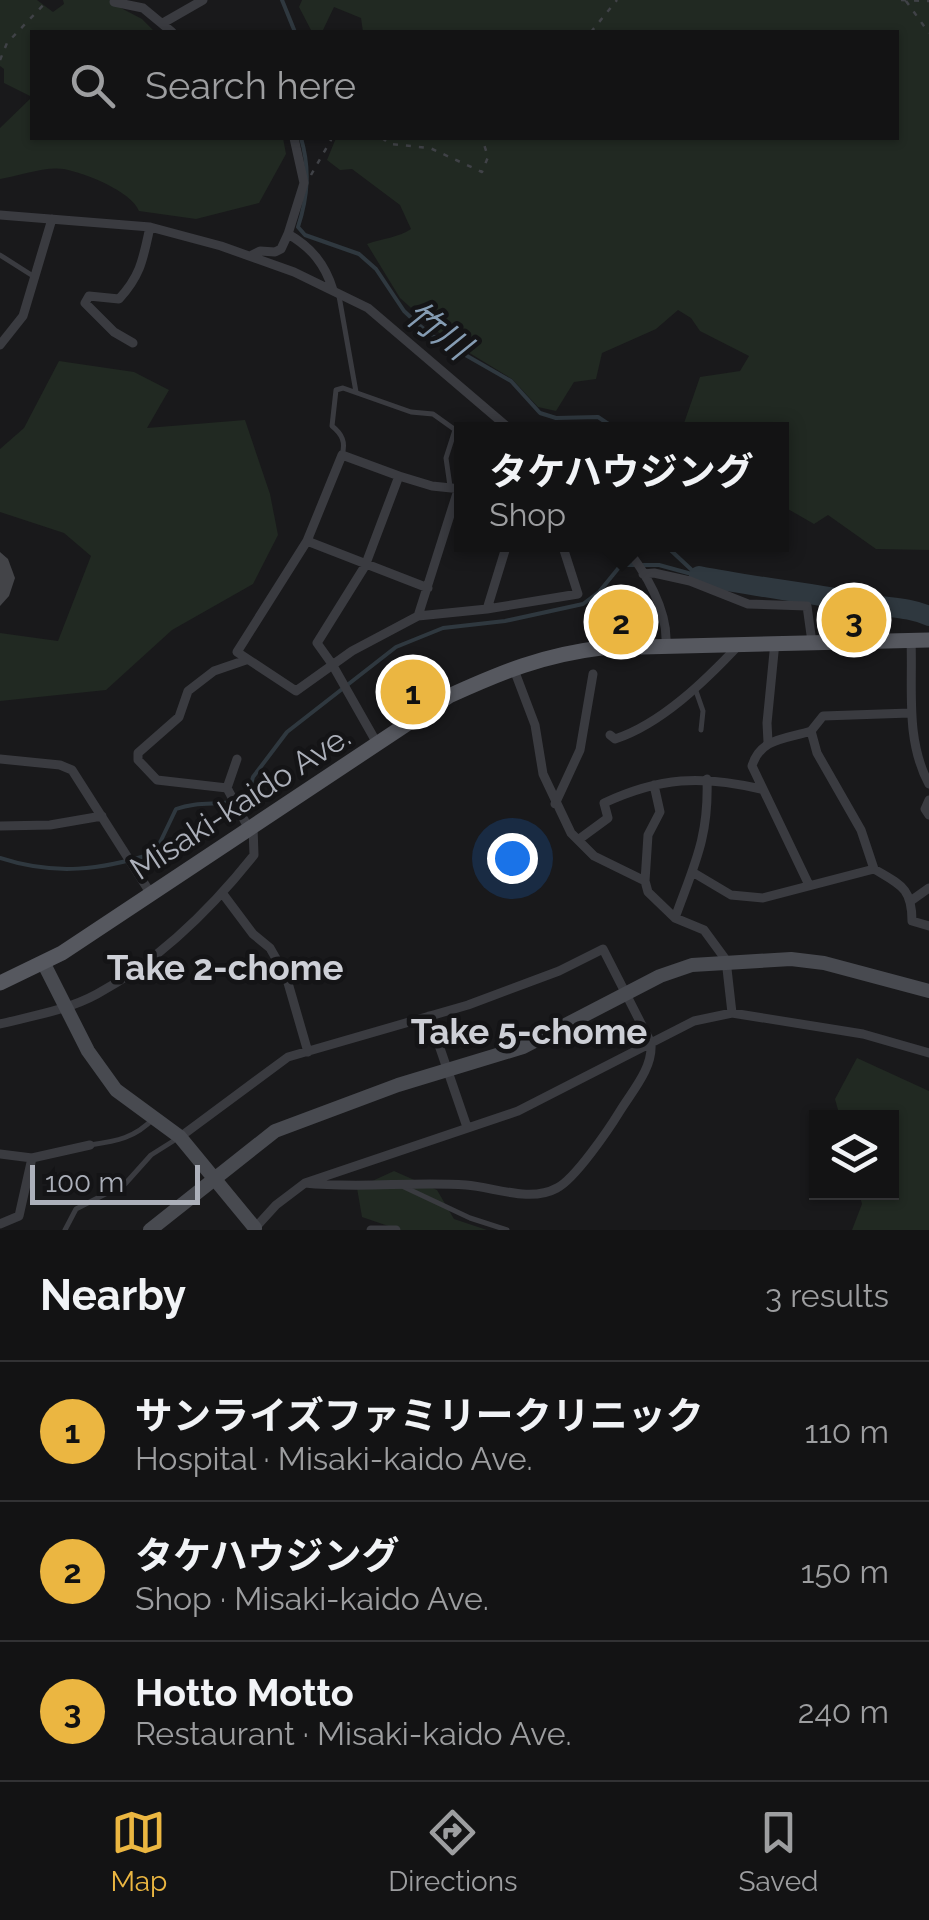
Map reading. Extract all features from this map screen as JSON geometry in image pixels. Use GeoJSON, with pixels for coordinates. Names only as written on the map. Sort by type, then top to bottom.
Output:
{"type":"FeatureCollection","features":[{"type":"Feature","properties":{"kind":"main road","name":"Misaki-kaido Ave."},"geometry":{"type":"LineString","coordinates":[[0,984],[44,964],[450,696],[512,666],[558,653],[666,644],[929,640]]}},
{"type":"Feature","properties":{"kind":"street"},"geometry":{"type":"LineString","coordinates":[[163,23],[202,0]]}},
{"type":"Feature","properties":{"kind":"street"},"geometry":{"type":"LineString","coordinates":[[114,2],[143,8],[170,30]]}},
{"type":"Feature","properties":{"kind":"street"},"geometry":{"type":"LineString","coordinates":[[252,255],[276,252],[288,234],[304,183],[294,140]]}},
{"type":"Feature","properties":{"kind":"street"},"geometry":{"type":"LineString","coordinates":[[0,215],[150,227],[252,255],[368,308],[502,422]]}},
{"type":"Feature","properties":{"kind":"street"},"geometry":{"type":"LineString","coordinates":[[0,345],[24,316],[52,219]]}},
{"type":"Feature","properties":{"kind":"street"},"geometry":{"type":"LineString","coordinates":[[133,342],[114,332],[85,303],[88,296],[119,300],[131,286],[140,274],[150,227]]}},
{"type":"Feature","properties":{"kind":"street"},"geometry":{"type":"LineString","coordinates":[[288,234],[314,253],[336,292]]}},
{"type":"Feature","properties":{"kind":"street"},"geometry":{"type":"LineString","coordinates":[[454,488],[399,476],[342,455],[308,541],[237,652],[296,691],[332,664],[418,616],[578,594],[565,552]]}},
{"type":"Feature","properties":{"kind":"street"},"geometry":{"type":"LineString","coordinates":[[378,745],[317,643],[365,566],[399,476]]}},
{"type":"Feature","properties":{"kind":"street"},"geometry":{"type":"LineString","coordinates":[[418,616],[454,499]]}},
{"type":"Feature","properties":{"kind":"street"},"geometry":{"type":"LineString","coordinates":[[308,541],[428,588]]}},
{"type":"Feature","properties":{"kind":"street"},"geometry":{"type":"LineString","coordinates":[[488,609],[505,552]]}},
{"type":"Feature","properties":{"kind":"street"},"geometry":{"type":"LineString","coordinates":[[630,552],[667,624],[666,644]]}},
{"type":"Feature","properties":{"kind":"street"},"geometry":{"type":"LineString","coordinates":[[643,574],[690,580],[748,604],[807,606],[812,642]]}},
{"type":"Feature","properties":{"kind":"street"},"geometry":{"type":"LineString","coordinates":[[911,640],[910,713],[920,768],[929,784]]}},
{"type":"Feature","properties":{"kind":"street"},"geometry":{"type":"LineString","coordinates":[[768,742],[776,642]]}},
{"type":"Feature","properties":{"kind":"street"},"geometry":{"type":"LineString","coordinates":[[610,735],[615,739],[629,734],[696,690],[740,644]]}},
{"type":"Feature","properties":{"kind":"street"},"geometry":{"type":"LineString","coordinates":[[227,788],[157,780],[138,760],[138,753],[178,717],[188,691],[214,670],[246,660]]}},
{"type":"Feature","properties":{"kind":"street"},"geometry":{"type":"LineString","coordinates":[[512,666],[536,725],[543,774],[555,804],[578,840],[613,868],[645,881]]}},
{"type":"Feature","properties":{"kind":"street"},"geometry":{"type":"LineString","coordinates":[[555,804],[580,750],[593,674]]}},
{"type":"Feature","properties":{"kind":"street"},"geometry":{"type":"LineString","coordinates":[[809,885],[761,789],[752,766],[756,752],[768,742],[811,731],[823,716],[910,713]]}},
{"type":"Feature","properties":{"kind":"street"},"geometry":{"type":"LineString","coordinates":[[811,731],[818,753],[861,830],[874,869],[902,885],[912,900],[912,921],[929,926]]}},
{"type":"Feature","properties":{"kind":"street"},"geometry":{"type":"LineString","coordinates":[[0,759],[60,765],[72,770],[151,894]]}},
{"type":"Feature","properties":{"kind":"street"},"geometry":{"type":"LineString","coordinates":[[0,1024],[94,996],[131,973],[223,894],[254,855],[251,828],[227,788],[237,759]]}},
{"type":"Feature","properties":{"kind":"street"},"geometry":{"type":"LineString","coordinates":[[578,840],[608,818],[604,802],[670,779],[707,778],[761,789]]}},
{"type":"Feature","properties":{"kind":"street"},"geometry":{"type":"LineString","coordinates":[[675,918],[694,873],[704,831],[707,778]]}},
{"type":"Feature","properties":{"kind":"street"},"geometry":{"type":"LineString","coordinates":[[654,785],[660,812],[648,835],[648,892],[675,918],[704,930],[726,960],[732,1013]]}},
{"type":"Feature","properties":{"kind":"street"},"geometry":{"type":"LineString","coordinates":[[929,800],[925,809],[929,815]]}},
{"type":"Feature","properties":{"kind":"street"},"geometry":{"type":"LineString","coordinates":[[0,826],[50,825],[102,816]]}},
{"type":"Feature","properties":{"kind":"street"},"geometry":{"type":"LineString","coordinates":[[694,873],[732,895],[764,898],[874,869]]}},
{"type":"Feature","properties":{"kind":"street"},"geometry":{"type":"LineString","coordinates":[[912,900],[929,888]]}},
{"type":"Feature","properties":{"kind":"street"},"geometry":{"type":"LineString","coordinates":[[223,894],[252,934],[270,948],[286,976],[308,1052]]}},
{"type":"Feature","properties":{"kind":"street"},"geometry":{"type":"LineString","coordinates":[[180,1137],[288,1057],[506,992],[603,949],[652,1043],[652,1058],[606,1134],[559,1188],[514,1194],[466,1185],[344,1188],[305,1183]]}},
{"type":"Feature","properties":{"kind":"street"},"geometry":{"type":"LineString","coordinates":[[150,1230],[275,1132],[448,1069],[523,1047],[660,976],[692,965],[791,959],[824,963],[929,991]]}},
{"type":"Feature","properties":{"kind":"street"},"geometry":{"type":"LineString","coordinates":[[44,964],[64,1008],[116,1090],[180,1137],[254,1229],[276,1204],[305,1183],[518,1111],[694,1021],[732,1013],[863,1034],[929,1053]]}},
{"type":"Feature","properties":{"kind":"street"},"geometry":{"type":"LineString","coordinates":[[429,1016],[467,1127]]}},
{"type":"Feature","properties":{"kind":"street"},"geometry":{"type":"LineString","coordinates":[[0,1154],[32,1158],[90,1146]]}},
{"type":"Feature","properties":{"kind":"street"},"geometry":{"type":"LineString","coordinates":[[1,1227],[19,1216],[32,1158]]}},
{"type":"Feature","properties":{"kind":"street"},"geometry":{"type":"LineString","coordinates":[[371,1230],[396,1230]]}},
{"type":"Feature","properties":{"kind":"lane"},"geometry":{"type":"LineString","coordinates":[[0,255],[35,278]]}},
{"type":"Feature","properties":{"kind":"lane"},"geometry":{"type":"LineString","coordinates":[[336,292],[356,392]]}},
{"type":"Feature","properties":{"kind":"lane"},"geometry":{"type":"LineString","coordinates":[[342,455],[345,446],[341,433],[332,426],[336,390],[343,388],[411,412],[433,414],[454,429]]}},
{"type":"Feature","properties":{"kind":"lane"},"geometry":{"type":"LineString","coordinates":[[454,441],[446,458],[454,481]]}},
{"type":"Feature","properties":{"kind":"lane"},"geometry":{"type":"LineString","coordinates":[[696,690],[703,711],[701,730]]}},
{"type":"Feature","properties":{"kind":"lane"},"geometry":{"type":"LineString","coordinates":[[90,1146],[127,1139],[141,1132],[154,1118]]}},
{"type":"Feature","properties":{"kind":"lane"},"geometry":{"type":"LineString","coordinates":[[65,1230],[76,1209],[125,1184],[152,1155],[180,1137]]}},
{"type":"Feature","properties":{"kind":"lane"},"geometry":{"type":"LineString","coordinates":[[404,1186],[470,1218],[507,1230]]}},
{"type":"Feature","properties":{"kind":"path"},"geometry":{"type":"LineString","coordinates":[[0,60],[6,43],[48,0]]}},
{"type":"Feature","properties":{"kind":"path"},"geometry":{"type":"LineString","coordinates":[[593,30],[617,0]]}},
{"type":"Feature","properties":{"kind":"path"},"geometry":{"type":"LineString","coordinates":[[904,0],[929,1]]}},
{"type":"Feature","properties":{"kind":"path"},"geometry":{"type":"LineString","coordinates":[[904,0],[929,34]]}},
{"type":"Feature","properties":{"kind":"path"},"geometry":{"type":"LineString","coordinates":[[304,183],[318,169],[331,140]]}},
{"type":"Feature","properties":{"kind":"path"},"geometry":{"type":"LineString","coordinates":[[385,140],[390,144],[430,148],[482,172],[488,156],[483,140]]}},
{"type":"Feature","properties":{"kind":"shaded area"},"geometry":{"type":"Polygon","coordinates":[[[0,0],[37,0],[53,12],[64,4],[63,0],[118,0],[121,8],[153,30],[30,30],[30,96],[4,83],[4,69],[0,66],[0,0]]]}},
{"type":"Feature","properties":{"kind":"shaded area"},"geometry":{"type":"Polygon","coordinates":[[[302,0],[929,0],[929,550],[876,549],[828,515],[814,524],[789,510],[789,422],[684,422],[700,377],[740,371],[749,356],[700,331],[691,318],[678,310],[656,329],[602,353],[596,379],[574,382],[556,411],[538,407],[512,379],[445,338],[400,298],[367,244],[411,229],[400,205],[352,169],[340,170],[327,160],[335,140],[899,140],[899,30],[363,30],[361,18],[334,7],[323,30],[311,30],[299,7],[302,0]]]}},
{"type":"Feature","properties":{"kind":"shaded area"},"geometry":{"type":"Polygon","coordinates":[[[30,99],[30,140],[283,140],[286,154],[259,203],[196,219],[139,211],[117,190],[64,169],[0,179],[0,128],[30,99]]]}},
{"type":"Feature","properties":{"kind":"shaded area"},"geometry":{"type":"Polygon","coordinates":[[[59,361],[134,372],[169,390],[147,428],[245,420],[270,494],[278,535],[253,584],[172,630],[106,690],[0,701],[0,633],[58,641],[91,556],[64,533],[0,512],[0,449],[24,428],[59,361]]]}},
{"type":"Feature","properties":{"kind":"shaded area"},"geometry":{"type":"Polygon","coordinates":[[[857,1058],[929,1091],[929,1230],[852,1230],[861,1200],[899,1200],[899,1110],[838,1110],[835,1099],[857,1058]]]}},
{"type":"Feature","properties":{"kind":"shaded area"},"geometry":{"type":"Polygon","coordinates":[[[394,1171],[437,1190],[454,1219],[487,1230],[400,1230],[362,1217],[357,1188],[394,1171]]]}},
{"type":"Feature","properties":{"kind":"building"},"geometry":{"type":"Polygon","coordinates":[[[0,552],[8,559],[15,578],[9,596],[0,606],[0,552]]]}},
{"type":"Feature","properties":{"kind":"waterway","name":"竹川"},"geometry":{"type":"LineString","coordinates":[[282,0],[294,30]]}},
{"type":"Feature","properties":{"kind":"waterway","name":"竹川"},"geometry":{"type":"LineString","coordinates":[[301,140],[307,182],[298,227],[305,235],[359,254],[376,269],[404,311],[419,325],[511,381],[540,413],[556,418],[598,417],[606,422]]}},
{"type":"Feature","properties":{"kind":"waterway","name":"竹川"},"geometry":{"type":"LineString","coordinates":[[673,552],[695,573]]}},
{"type":"Feature","properties":{"kind":"waterway"},"geometry":{"type":"LineString","coordinates":[[0,858],[40,867],[78,869],[155,853],[176,809],[247,799],[253,777],[287,732],[396,647],[443,628],[505,621],[583,604],[599,592],[621,565],[659,565],[699,576]]}},
{"type":"Feature","properties":{"kind":"waterway","name":"竹川"},"geometry":{"type":"LineString","coordinates":[[699,576],[929,616]]}},
{"type":"Feature","properties":{"kind":"place","name":"Hotto Motto"},"geometry":{"type":"Point","coordinates":[854,620]}},
{"type":"Feature","properties":{"kind":"place","name":"タケハウジング"},"geometry":{"type":"Point","coordinates":[621,622]}},
{"type":"Feature","properties":{"kind":"place","name":"サンライズファミリークリニック"},"geometry":{"type":"Point","coordinates":[413,692]}},
{"type":"Feature","properties":{"kind":"district","name":"Take 2-chome"},"geometry":{"type":"Point","coordinates":[225,967]}},
{"type":"Feature","properties":{"kind":"district","name":"Take 5-chome"},"geometry":{"type":"Point","coordinates":[529,1031]}}]}
